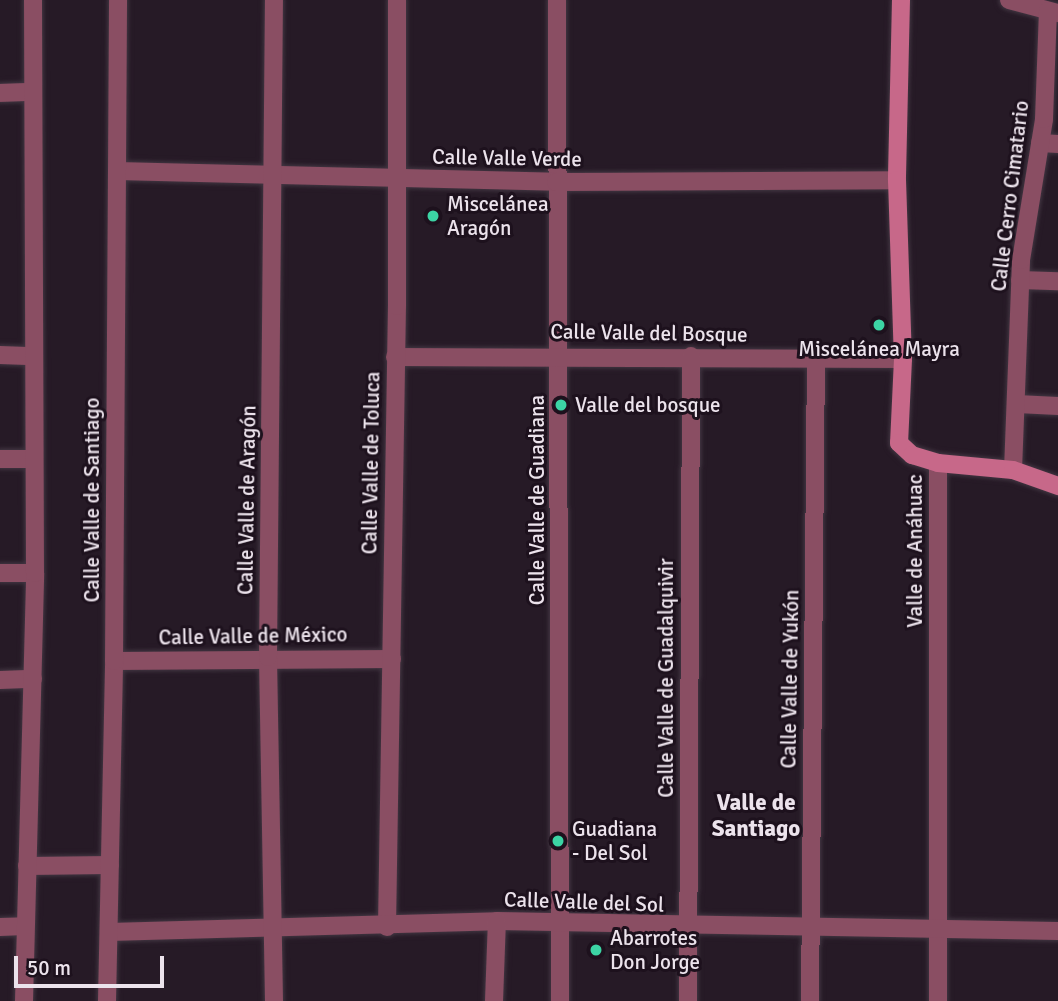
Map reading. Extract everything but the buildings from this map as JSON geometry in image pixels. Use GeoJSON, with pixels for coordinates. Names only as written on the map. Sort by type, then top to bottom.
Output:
{"type":"FeatureCollection","features":[{"type":"Feature","properties":{"kind":"street"},"geometry":{"type":"LineString","coordinates":[[24,1001],[34,573],[33,0]]}},
{"type":"Feature","properties":{"kind":"street","name":"Calle Valle de Santiago"},"geometry":{"type":"LineString","coordinates":[[107,1001],[114,661],[118,0]]}},
{"type":"Feature","properties":{"kind":"street","name":"Calle Valle de Aragón"},"geometry":{"type":"LineString","coordinates":[[274,0],[268,657],[274,1001]]}},
{"type":"Feature","properties":{"kind":"street","name":"Calle Valle de Toluca"},"geometry":{"type":"LineString","coordinates":[[387,927],[397,0]]}},
{"type":"Feature","properties":{"kind":"street","name":"Calle Valle de Guadiana"},"geometry":{"type":"LineString","coordinates":[[557,0],[555,182],[561,354],[559,1001]]}},
{"type":"Feature","properties":{"kind":"street","name":"Valle de Anáhuac"},"geometry":{"type":"LineString","coordinates":[[901,0],[897,180],[903,359],[899,443],[912,455],[938,463],[938,1001]]}},
{"type":"Feature","properties":{"kind":"street"},"geometry":{"type":"LineString","coordinates":[[1019,1],[1053,12]]}},
{"type":"Feature","properties":{"kind":"street","name":"Calle Cerro Cimatario"},"geometry":{"type":"LineString","coordinates":[[1013,470],[1020,280],[1049,143],[1053,12]]}},
{"type":"Feature","properties":{"kind":"street"},"geometry":{"type":"LineString","coordinates":[[0,93],[33,92]]}},
{"type":"Feature","properties":{"kind":"street","name":"Calle Valle Verde"},"geometry":{"type":"LineString","coordinates":[[117,171],[555,182],[897,180]]}},
{"type":"Feature","properties":{"kind":"street"},"geometry":{"type":"LineString","coordinates":[[1020,280],[1058,281]]}},
{"type":"Feature","properties":{"kind":"street","name":"Calle Valle del Bosque"},"geometry":{"type":"LineString","coordinates":[[395,357],[561,354],[903,359]]}},
{"type":"Feature","properties":{"kind":"street"},"geometry":{"type":"LineString","coordinates":[[0,355],[34,356]]}},
{"type":"Feature","properties":{"kind":"street","name":"Calle Valle de Guadalquivir"},"geometry":{"type":"LineString","coordinates":[[688,1001],[691,356]]}},
{"type":"Feature","properties":{"kind":"street","name":"Calle Valle de Yukón"},"geometry":{"type":"LineString","coordinates":[[810,1001],[816,357]]}},
{"type":"Feature","properties":{"kind":"street"},"geometry":{"type":"LineString","coordinates":[[1017,404],[1058,406]]}},
{"type":"Feature","properties":{"kind":"street"},"geometry":{"type":"LineString","coordinates":[[0,459],[34,459]]}},
{"type":"Feature","properties":{"kind":"street"},"geometry":{"type":"LineString","coordinates":[[938,463],[1013,470],[1057,485]]}},
{"type":"Feature","properties":{"kind":"street"},"geometry":{"type":"LineString","coordinates":[[0,573],[34,573]]}},
{"type":"Feature","properties":{"kind":"street","name":"Calle Valle de México"},"geometry":{"type":"LineString","coordinates":[[114,661],[268,657],[391,659]]}},
{"type":"Feature","properties":{"kind":"street"},"geometry":{"type":"LineString","coordinates":[[0,680],[33,679]]}},
{"type":"Feature","properties":{"kind":"street"},"geometry":{"type":"LineString","coordinates":[[27,866],[110,865]]}},
{"type":"Feature","properties":{"kind":"street"},"geometry":{"type":"LineString","coordinates":[[494,1001],[497,921]]}},
{"type":"Feature","properties":{"kind":"street","name":"Calle Valle del Sol"},"geometry":{"type":"LineString","coordinates":[[109,932],[387,927],[497,921],[687,928],[1058,931]]}},
{"type":"Feature","properties":{"kind":"street"},"geometry":{"type":"LineString","coordinates":[[0,926],[25,926]]}},
{"type":"Feature","properties":{"kind":"place","name":"Miscelánea Aragón"},"geometry":{"type":"Point","coordinates":[433,216]}},
{"type":"Feature","properties":{"kind":"place","name":"Miscelánea Mayra"},"geometry":{"type":"Point","coordinates":[879,325]}},
{"type":"Feature","properties":{"kind":"place","name":"Valle del bosque"},"geometry":{"type":"Point","coordinates":[561,405]}},
{"type":"Feature","properties":{"kind":"place","name":"Guadiana - Del Sol"},"geometry":{"type":"Point","coordinates":[558,841]}},
{"type":"Feature","properties":{"kind":"place","name":"Abarrotes Don Jorge"},"geometry":{"type":"Point","coordinates":[596,950]}},
{"type":"Feature","properties":{"kind":"district","name":"Valle de Santiago"},"geometry":{"type":"Point","coordinates":[756,816]}}]}
